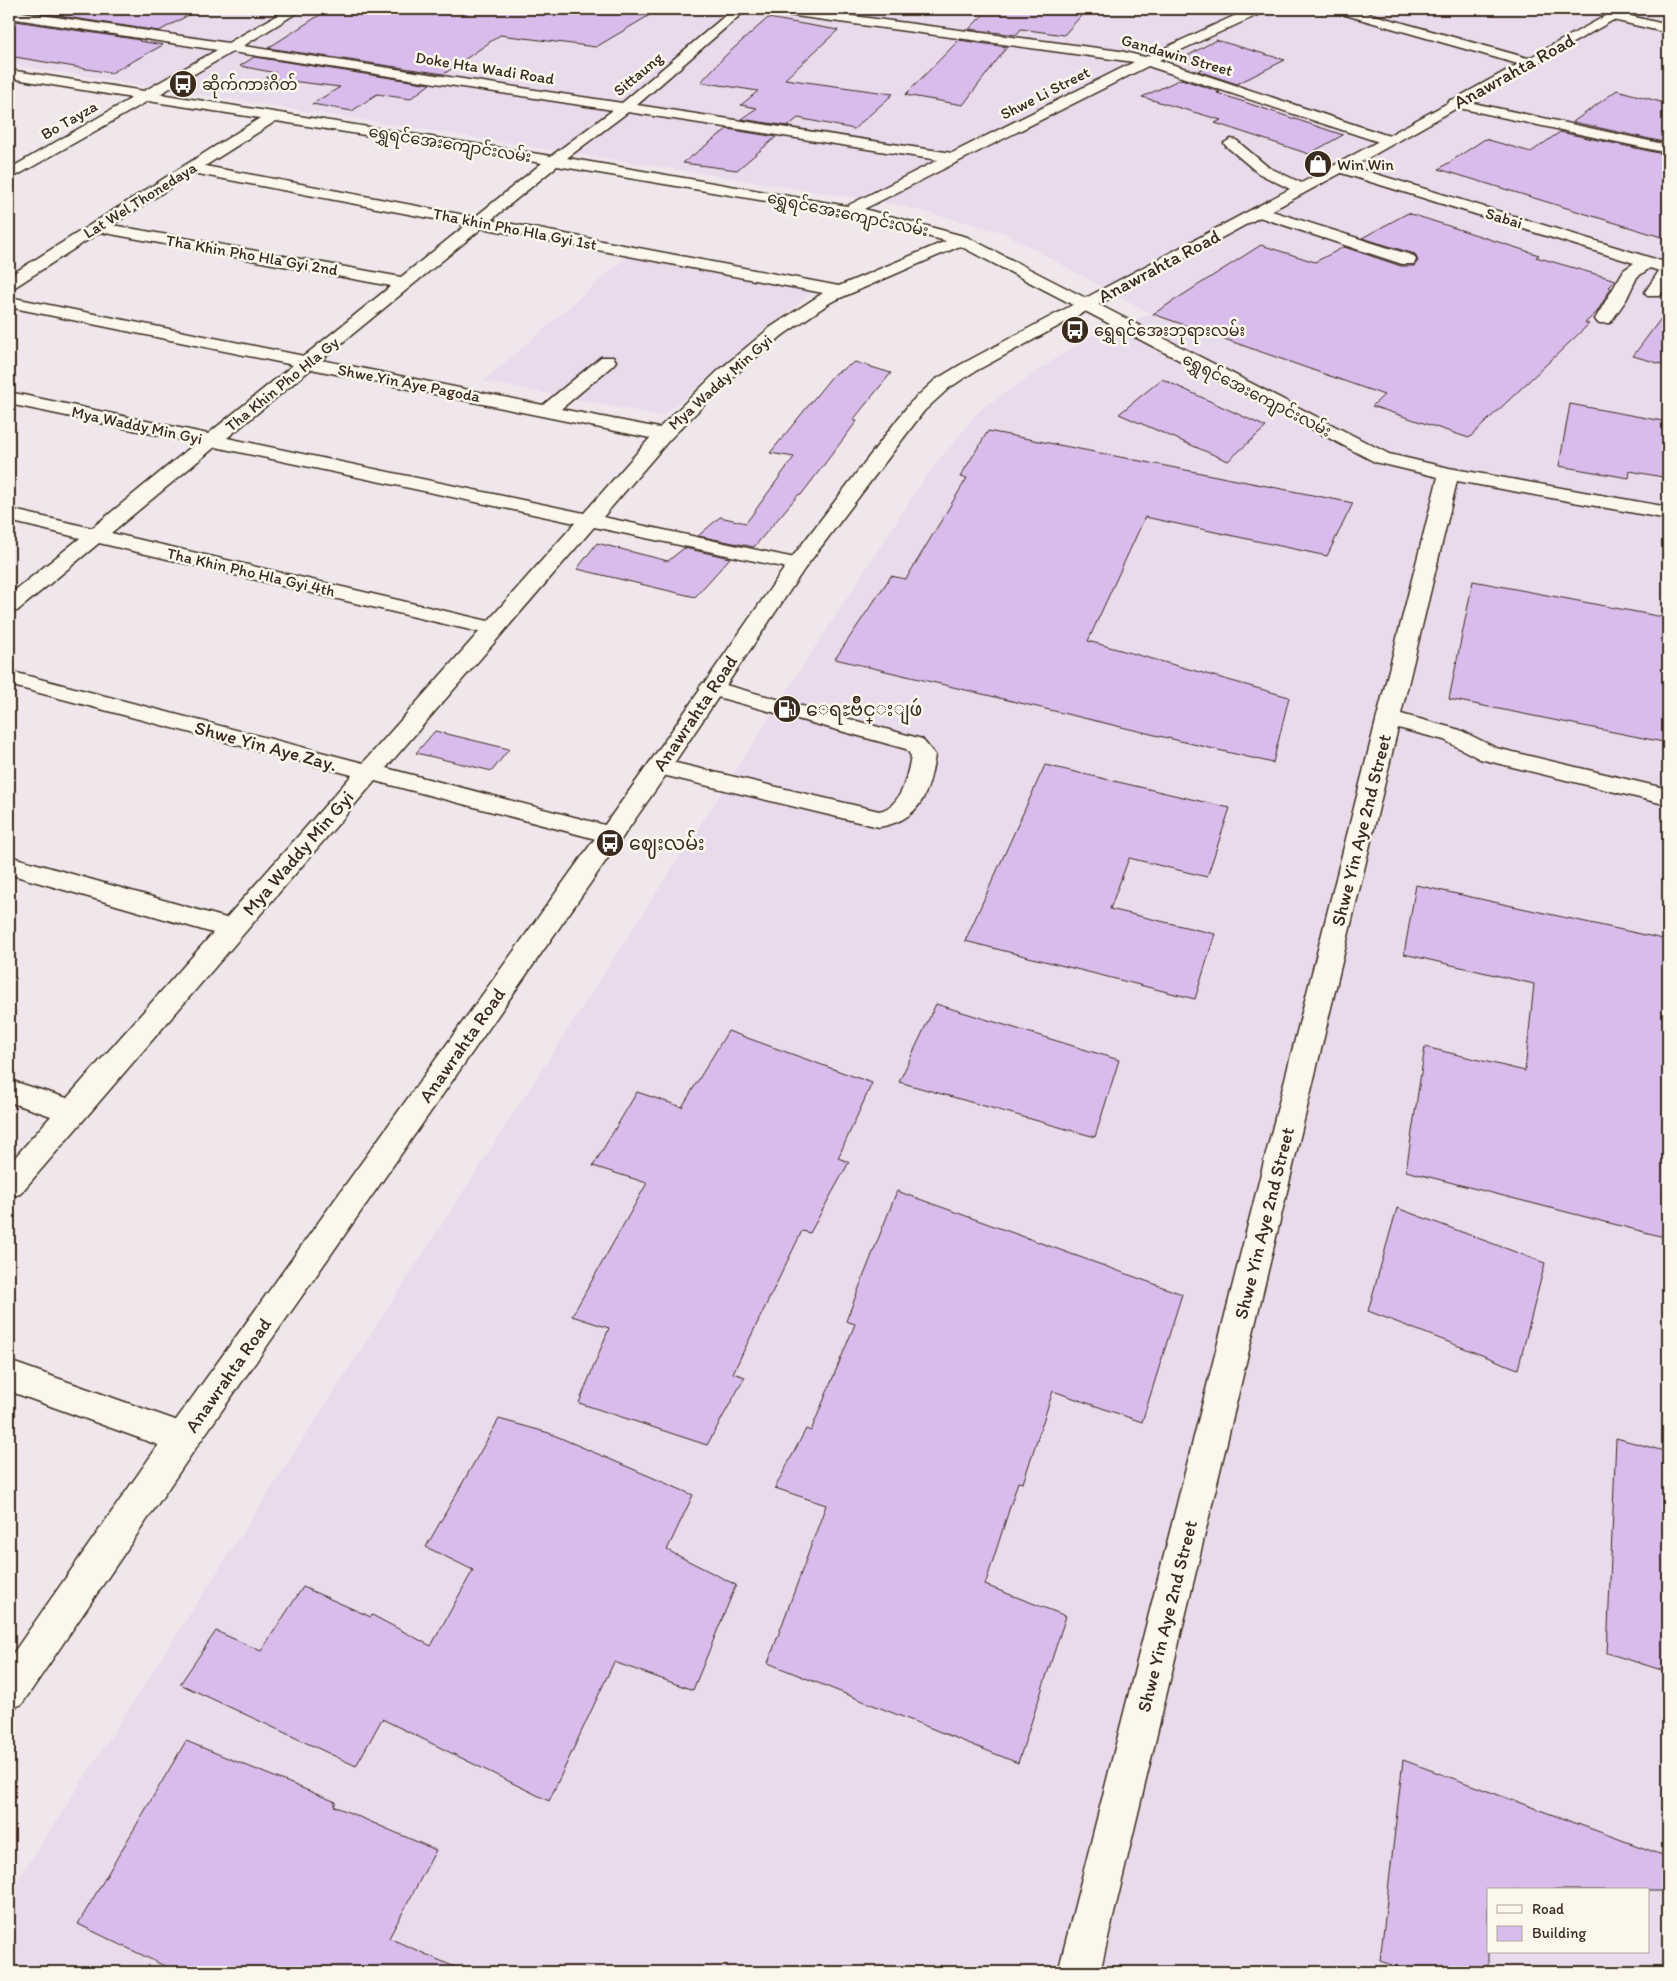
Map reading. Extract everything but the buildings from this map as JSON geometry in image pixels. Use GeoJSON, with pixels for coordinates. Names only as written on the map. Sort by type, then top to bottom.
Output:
{"type":"FeatureCollection","features":[{"type":"Feature","properties":{"kind":"street","name":"Bo Tayza"},"geometry":{"type":"LineString","coordinates":[[9,175],[296,9]]}},
{"type":"Feature","properties":{"kind":"street","name":"Sittaung"},"geometry":{"type":"LineString","coordinates":[[554,161],[626,108],[741,9]]}},
{"type":"Feature","properties":{"kind":"street","name":"Gandawin Street"},"geometry":{"type":"LineString","coordinates":[[773,9],[1110,54],[1147,61],[1387,140]]}},
{"type":"Feature","properties":{"kind":"street","name":"Shwe Li Street"},"geometry":{"type":"LineString","coordinates":[[848,210],[956,158],[1147,61],[1259,9]]}},
{"type":"Feature","properties":{"kind":"street"},"geometry":{"type":"LineString","coordinates":[[1340,9],[1530,63]]}},
{"type":"Feature","properties":{"kind":"street"},"geometry":{"type":"LineString","coordinates":[[1621,12],[1668,28]]}},
{"type":"Feature","properties":{"kind":"street","name":"Anawrahta Road"},"geometry":{"type":"LineString","coordinates":[[9,1691],[183,1438],[659,767],[797,564],[916,407],[942,384],[966,369],[1302,189],[1387,140],[1621,12]]}},
{"type":"Feature","properties":{"kind":"street","name":"Doke Hta Wadi Road"},"geometry":{"type":"LineString","coordinates":[[9,14],[956,158]]}},
{"type":"Feature","properties":{"kind":"street","name":"ရွှေရင်အေးကျောင်းလမ်း"},"geometry":{"type":"LineString","coordinates":[[9,74],[848,210],[918,226],[961,240],[1085,306],[1382,458],[1449,474],[1668,513]]}},
{"type":"Feature","properties":{"kind":"street"},"geometry":{"type":"LineString","coordinates":[[9,86],[25,77]]}},
{"type":"Feature","properties":{"kind":"street"},"geometry":{"type":"LineString","coordinates":[[1455,103],[1531,121],[1606,133],[1668,149]]}},
{"type":"Feature","properties":{"kind":"street","name":"Lat Wel Thonedaya"},"geometry":{"type":"LineString","coordinates":[[9,283],[272,117]]}},
{"type":"Feature","properties":{"kind":"street"},"geometry":{"type":"LineString","coordinates":[[1231,143],[1263,170],[1302,189]]}},
{"type":"Feature","properties":{"kind":"street","name":"Tha Khin Pho Hla Gy"},"geometry":{"type":"LineString","coordinates":[[9,606],[554,161]]}},
{"type":"Feature","properties":{"kind":"street","name":"Tha khin Pho Hla Gyi 1st"},"geometry":{"type":"LineString","coordinates":[[190,168],[840,292]]}},
{"type":"Feature","properties":{"kind":"street","name":"Sabai"},"geometry":{"type":"LineString","coordinates":[[1340,168],[1668,269]]}},
{"type":"Feature","properties":{"kind":"street"},"geometry":{"type":"LineString","coordinates":[[1258,212],[1408,260]]}},
{"type":"Feature","properties":{"kind":"street"},"geometry":{"type":"LineString","coordinates":[[1479,225],[1497,216]]}},
{"type":"Feature","properties":{"kind":"street","name":"Tha Khin Pho Hla Gyi 2nd"},"geometry":{"type":"LineString","coordinates":[[98,227],[405,284]]}},
{"type":"Feature","properties":{"kind":"street","name":"Mya Waddy Min Gyi"},"geometry":{"type":"LineString","coordinates":[[9,1185],[663,434],[724,375],[777,331],[824,298],[961,240]]}},
{"type":"Feature","properties":{"kind":"street"},"geometry":{"type":"LineString","coordinates":[[1604,319],[1630,274],[1647,262]]}},
{"type":"Feature","properties":{"kind":"street"},"geometry":{"type":"LineString","coordinates":[[1654,292],[1668,269]]}},
{"type":"Feature","properties":{"kind":"street","name":"Shwe Yin Aye Pagoda"},"geometry":{"type":"LineString","coordinates":[[9,302],[663,434]]}},
{"type":"Feature","properties":{"kind":"street"},"geometry":{"type":"LineString","coordinates":[[548,411],[606,361]]}},
{"type":"Feature","properties":{"kind":"street","name":"Mya Waddy Min Gyi"},"geometry":{"type":"LineString","coordinates":[[9,398],[587,522],[797,564]]}},
{"type":"Feature","properties":{"kind":"street","name":"Shwe Yin Aye 2nd Street"},"geometry":{"type":"LineString","coordinates":[[1078,1972],[1449,474]]}},
{"type":"Feature","properties":{"kind":"street","name":"Tha Khin Pho Hla Gyi 4th"},"geometry":{"type":"LineString","coordinates":[[9,515],[493,629]]}},
{"type":"Feature","properties":{"kind":"street","name":"Shwe Yin Aye Zay."},"geometry":{"type":"LineString","coordinates":[[9,678],[611,835]]}},
{"type":"Feature","properties":{"kind":"street"},"geometry":{"type":"LineString","coordinates":[[659,767],[879,819],[899,813],[906,804],[919,777],[923,755],[914,744],[711,688]]}},
{"type":"Feature","properties":{"kind":"street"},"geometry":{"type":"LineString","coordinates":[[1389,718],[1452,735],[1488,754],[1668,796]]}},
{"type":"Feature","properties":{"kind":"street"},"geometry":{"type":"LineString","coordinates":[[9,865],[232,929]]}},
{"type":"Feature","properties":{"kind":"street"},"geometry":{"type":"LineString","coordinates":[[9,1091],[74,1112]]}},
{"type":"Feature","properties":{"kind":"street"},"geometry":{"type":"LineString","coordinates":[[9,1376],[183,1438]]}},
{"type":"Feature","properties":{"kind":"shaded area"},"geometry":{"type":"Polygon","coordinates":[[[9,9],[1668,9],[1668,1972],[9,1972],[9,1894],[926,476],[981,409],[1090,336],[1152,314],[1003,232],[896,204],[9,64],[9,9]]]}},
{"type":"Feature","properties":{"kind":"shaded area"},"geometry":{"type":"Polygon","coordinates":[[[628,256],[812,292],[662,416],[484,381],[628,256]]]}},
{"type":"Feature","properties":{"kind":"place","name":"ဆိုက်ကားဂိတ်"},"geometry":{"type":"Point","coordinates":[183,84]}},
{"type":"Feature","properties":{"kind":"place","name":"Win Win"},"geometry":{"type":"Point","coordinates":[1318,164]}},
{"type":"Feature","properties":{"kind":"place","name":"ရွှေရင်အေးဘုရားလမ်း"},"geometry":{"type":"Point","coordinates":[1075,330]}},
{"type":"Feature","properties":{"kind":"place","name":"ေရႊဗ်ိဳင္းျဖဴ"},"geometry":{"type":"Point","coordinates":[787,709]}},
{"type":"Feature","properties":{"kind":"place","name":"ဈေးလမ်း"},"geometry":{"type":"Point","coordinates":[610,843]}}]}
